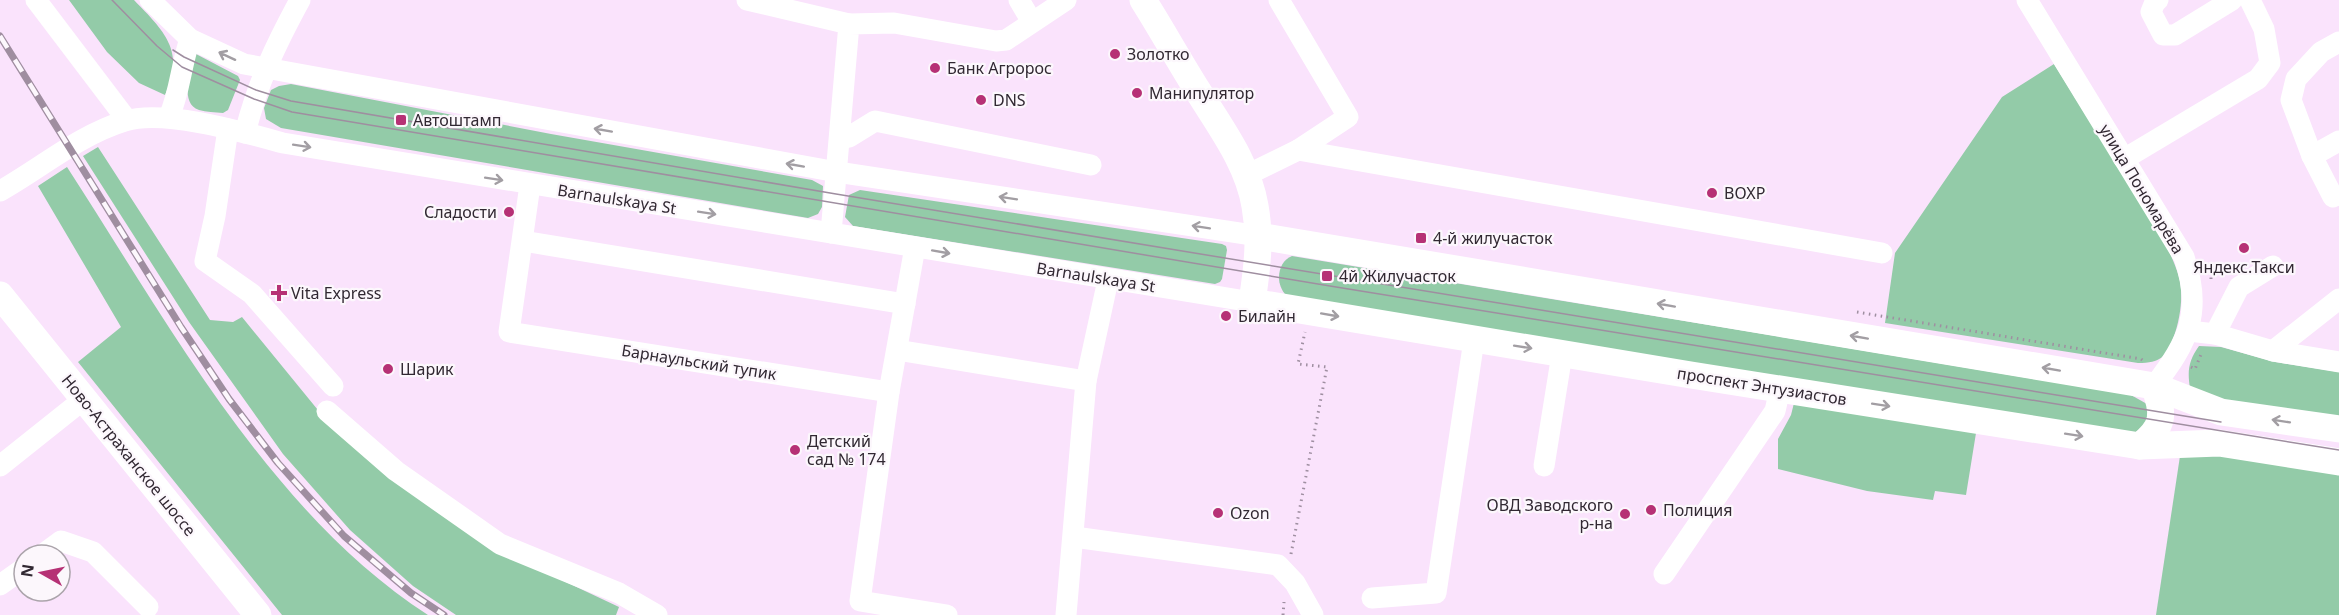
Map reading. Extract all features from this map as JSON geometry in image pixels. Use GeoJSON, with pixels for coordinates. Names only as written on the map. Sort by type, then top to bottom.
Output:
{"type":"FeatureCollection","features":[{"type":"Feature","properties":{"kind":"main road"},"geometry":{"type":"LineString","coordinates":[[1143,0],[1225,134],[1247,175],[1255,204],[1259,236],[1258,264],[1252,302]]}},
{"type":"Feature","properties":{"kind":"main road"},"geometry":{"type":"LineString","coordinates":[[1259,236],[2154,386],[2221,411],[2339,429]]}},
{"type":"Feature","properties":{"kind":"main road","name":"Ново-Астраханское шоссе"},"geometry":{"type":"LineString","coordinates":[[0,295],[258,615]]}},
{"type":"Feature","properties":{"kind":"main road","name":"проспект Энтузиастов"},"geometry":{"type":"LineString","coordinates":[[1252,302],[2140,446],[2219,443],[2339,462]]}},
{"type":"Feature","properties":{"kind":"main road"},"geometry":{"type":"LineString","coordinates":[[2140,446],[2154,434],[2160,422],[2162,413],[2160,401],[2154,386]]}},
{"type":"Feature","properties":{"kind":"street"},"geometry":{"type":"LineString","coordinates":[[36,0],[127,120]]}},
{"type":"Feature","properties":{"kind":"street"},"geometry":{"type":"LineString","coordinates":[[150,0],[190,39],[244,64],[837,172],[1259,236]]}},
{"type":"Feature","properties":{"kind":"street"},"geometry":{"type":"LineString","coordinates":[[300,0],[272,52],[236,131],[205,261],[252,294],[333,386]]}},
{"type":"Feature","properties":{"kind":"street"},"geometry":{"type":"LineString","coordinates":[[747,0],[849,24],[894,23],[996,41],[1006,40],[1066,0]]}},
{"type":"Feature","properties":{"kind":"street"},"geometry":{"type":"LineString","coordinates":[[1019,0],[1032,22]]}},
{"type":"Feature","properties":{"kind":"street"},"geometry":{"type":"LineString","coordinates":[[1247,175],[1298,150],[1348,117],[1280,0]]}},
{"type":"Feature","properties":{"kind":"street","name":"улица Пономарёва"},"geometry":{"type":"LineString","coordinates":[[2027,0],[2184,257],[2191,277],[2189,331],[2176,358],[2154,386]]}},
{"type":"Feature","properties":{"kind":"street"},"geometry":{"type":"LineString","coordinates":[[2158,0],[2151,12],[2163,35],[2175,35],[2232,0]]}},
{"type":"Feature","properties":{"kind":"street"},"geometry":{"type":"LineString","coordinates":[[2124,159],[2258,79],[2270,63],[2264,29],[2250,0]]}},
{"type":"Feature","properties":{"kind":"street"},"geometry":{"type":"LineString","coordinates":[[831,233],[849,24]]}},
{"type":"Feature","properties":{"kind":"street"},"geometry":{"type":"LineString","coordinates":[[170,117],[177,100],[184,57],[190,39]]}},
{"type":"Feature","properties":{"kind":"street"},"geometry":{"type":"LineString","coordinates":[[2333,197],[2312,156],[2291,100],[2296,79],[2321,52],[2339,42]]}},
{"type":"Feature","properties":{"kind":"street","name":"Barnaulskaya St"},"geometry":{"type":"LineString","coordinates":[[3,186],[95,133],[127,120],[170,117],[283,143],[1252,302]]}},
{"type":"Feature","properties":{"kind":"street"},"geometry":{"type":"LineString","coordinates":[[840,140],[875,121],[1091,165]]}},
{"type":"Feature","properties":{"kind":"street"},"geometry":{"type":"LineString","coordinates":[[2312,156],[2339,141]]}},
{"type":"Feature","properties":{"kind":"street"},"geometry":{"type":"LineString","coordinates":[[1298,150],[1882,253]]}},
{"type":"Feature","properties":{"kind":"street"},"geometry":{"type":"LineString","coordinates":[[530,185],[523,241],[905,304]]}},
{"type":"Feature","properties":{"kind":"street","name":"Барнаульский тупик"},"geometry":{"type":"LineString","coordinates":[[523,241],[509,332],[889,392]]}},
{"type":"Feature","properties":{"kind":"street"},"geometry":{"type":"LineString","coordinates":[[915,247],[889,392],[860,601],[947,615]]}},
{"type":"Feature","properties":{"kind":"street"},"geometry":{"type":"LineString","coordinates":[[2215,334],[2219,322],[2239,287],[2273,266]]}},
{"type":"Feature","properties":{"kind":"street"},"geometry":{"type":"LineString","coordinates":[[1066,615],[1086,381],[1108,280]]}},
{"type":"Feature","properties":{"kind":"street"},"geometry":{"type":"LineString","coordinates":[[2273,351],[2339,299]]}},
{"type":"Feature","properties":{"kind":"street"},"geometry":{"type":"LineString","coordinates":[[2189,331],[2215,334],[2273,351],[2339,362]]}},
{"type":"Feature","properties":{"kind":"street"},"geometry":{"type":"LineString","coordinates":[[1372,598],[1436,593],[1474,339]]}},
{"type":"Feature","properties":{"kind":"street"},"geometry":{"type":"LineString","coordinates":[[897,350],[1086,381]]}},
{"type":"Feature","properties":{"kind":"street"},"geometry":{"type":"LineString","coordinates":[[1544,466],[1562,354]]}},
{"type":"Feature","properties":{"kind":"street"},"geometry":{"type":"LineString","coordinates":[[1664,574],[1776,411],[1780,389]]}},
{"type":"Feature","properties":{"kind":"street"},"geometry":{"type":"LineString","coordinates":[[0,466],[84,399]]}},
{"type":"Feature","properties":{"kind":"street"},"geometry":{"type":"LineString","coordinates":[[327,411],[396,471],[500,544],[619,593],[657,615]]}},
{"type":"Feature","properties":{"kind":"street"},"geometry":{"type":"LineString","coordinates":[[1074,537],[1278,566],[1295,582],[1313,615]]}},
{"type":"Feature","properties":{"kind":"street"},"geometry":{"type":"LineString","coordinates":[[72,545],[93,552],[148,607]]}},
{"type":"Feature","properties":{"kind":"path"},"geometry":{"type":"LineString","coordinates":[[1287,575],[1327,367],[1298,364],[1310,311]]}},
{"type":"Feature","properties":{"kind":"green space"},"geometry":{"type":"Polygon","coordinates":[[[69,0],[134,0],[163,32],[169,43],[173,66],[165,95],[139,83],[107,52],[69,0]]]}},
{"type":"Feature","properties":{"kind":"green space"},"geometry":{"type":"Polygon","coordinates":[[[196,54],[238,76],[240,80],[228,110],[223,113],[199,110],[193,107],[190,101],[188,87],[191,57],[196,54]]]}},
{"type":"Feature","properties":{"kind":"green space"},"geometry":{"type":"Polygon","coordinates":[[[2054,64],[2165,243],[2179,277],[2181,299],[2176,330],[2165,354],[2152,362],[2138,363],[1885,323],[1895,253],[2002,97],[2054,64]]]}},
{"type":"Feature","properties":{"kind":"green space"},"geometry":{"type":"Polygon","coordinates":[[[291,84],[551,134],[812,180],[823,186],[822,207],[818,214],[808,218],[281,128],[266,119],[264,108],[271,90],[291,84]]]}},
{"type":"Feature","properties":{"kind":"green space"},"geometry":{"type":"Polygon","coordinates":[[[98,147],[210,320],[233,322],[242,317],[322,415],[498,550],[619,607],[616,615],[456,615],[413,586],[350,530],[283,454],[189,322],[83,156],[98,147]]]}},
{"type":"Feature","properties":{"kind":"green space"},"geometry":{"type":"Polygon","coordinates":[[[67,167],[184,350],[271,469],[319,524],[371,573],[428,615],[282,615],[78,362],[121,327],[38,186],[67,167]]]}},
{"type":"Feature","properties":{"kind":"green space"},"geometry":{"type":"Polygon","coordinates":[[[860,190],[1222,244],[1227,250],[1222,279],[1215,284],[853,226],[845,217],[849,195],[860,190]]]}},
{"type":"Feature","properties":{"kind":"green space"},"geometry":{"type":"Polygon","coordinates":[[[1292,256],[2131,395],[2147,404],[2149,421],[2131,436],[1286,295],[1280,285],[1279,274],[1283,263],[1292,256]]]}},
{"type":"Feature","properties":{"kind":"green space"},"geometry":{"type":"Polygon","coordinates":[[[2199,346],[2221,347],[2275,362],[2339,372],[2339,419],[2223,401],[2190,388],[2190,366],[2199,346]]]}},
{"type":"Feature","properties":{"kind":"green space"},"geometry":{"type":"Polygon","coordinates":[[[1794,403],[1976,433],[1966,495],[1935,491],[1933,500],[1867,491],[1778,469],[1778,439],[1791,415],[1794,403]]]}},
{"type":"Feature","properties":{"kind":"green space"},"geometry":{"type":"Polygon","coordinates":[[[2217,452],[2339,471],[2339,615],[2156,615],[2180,456],[2217,452]]]}},
{"type":"Feature","properties":{"kind":"tram line"},"geometry":{"type":"LineString","coordinates":[[112,0],[157,46],[182,67],[254,99],[292,112],[1330,286],[2339,450]]}},
{"type":"Feature","properties":{"kind":"tram line"},"geometry":{"type":"LineString","coordinates":[[173,50],[256,90],[291,101],[836,194],[2221,422]]}},
{"type":"Feature","properties":{"kind":"railway"},"geometry":{"type":"LineString","coordinates":[[0,36],[181,327],[229,399],[278,463],[344,536],[411,593],[444,615]]}},
{"type":"Feature","properties":{"kind":"place","name":"Золотко"},"geometry":{"type":"Point","coordinates":[1115,54]}},
{"type":"Feature","properties":{"kind":"place","name":"Банк Агророс"},"geometry":{"type":"Point","coordinates":[935,68]}},
{"type":"Feature","properties":{"kind":"place","name":"Манипулятор"},"geometry":{"type":"Point","coordinates":[1137,93]}},
{"type":"Feature","properties":{"kind":"place","name":"DNS"},"geometry":{"type":"Point","coordinates":[981,100]}},
{"type":"Feature","properties":{"kind":"place","name":"Автоштамп"},"geometry":{"type":"Point","coordinates":[401,120]}},
{"type":"Feature","properties":{"kind":"place","name":"ВОХР"},"geometry":{"type":"Point","coordinates":[1712,193]}},
{"type":"Feature","properties":{"kind":"place","name":"Сладости"},"geometry":{"type":"Point","coordinates":[509,212]}},
{"type":"Feature","properties":{"kind":"place","name":"4-й жилучасток"},"geometry":{"type":"Point","coordinates":[1421,238]}},
{"type":"Feature","properties":{"kind":"place","name":"Яндекс.Такси"},"geometry":{"type":"Point","coordinates":[2244,248]}},
{"type":"Feature","properties":{"kind":"place","name":"4й Жилучасток"},"geometry":{"type":"Point","coordinates":[1327,276]}},
{"type":"Feature","properties":{"kind":"place","name":"Vita Express"},"geometry":{"type":"Point","coordinates":[279,293]}},
{"type":"Feature","properties":{"kind":"place","name":"Билайн"},"geometry":{"type":"Point","coordinates":[1226,316]}},
{"type":"Feature","properties":{"kind":"place","name":"Шарик"},"geometry":{"type":"Point","coordinates":[388,369]}},
{"type":"Feature","properties":{"kind":"place","name":"Детский сад № 174"},"geometry":{"type":"Point","coordinates":[795,450]}},
{"type":"Feature","properties":{"kind":"place","name":"Полиция"},"geometry":{"type":"Point","coordinates":[1651,510]}},
{"type":"Feature","properties":{"kind":"place","name":"Ozon"},"geometry":{"type":"Point","coordinates":[1218,513]}},
{"type":"Feature","properties":{"kind":"place","name":"ОВД Заводского р-на"},"geometry":{"type":"Point","coordinates":[1625,514]}}]}
